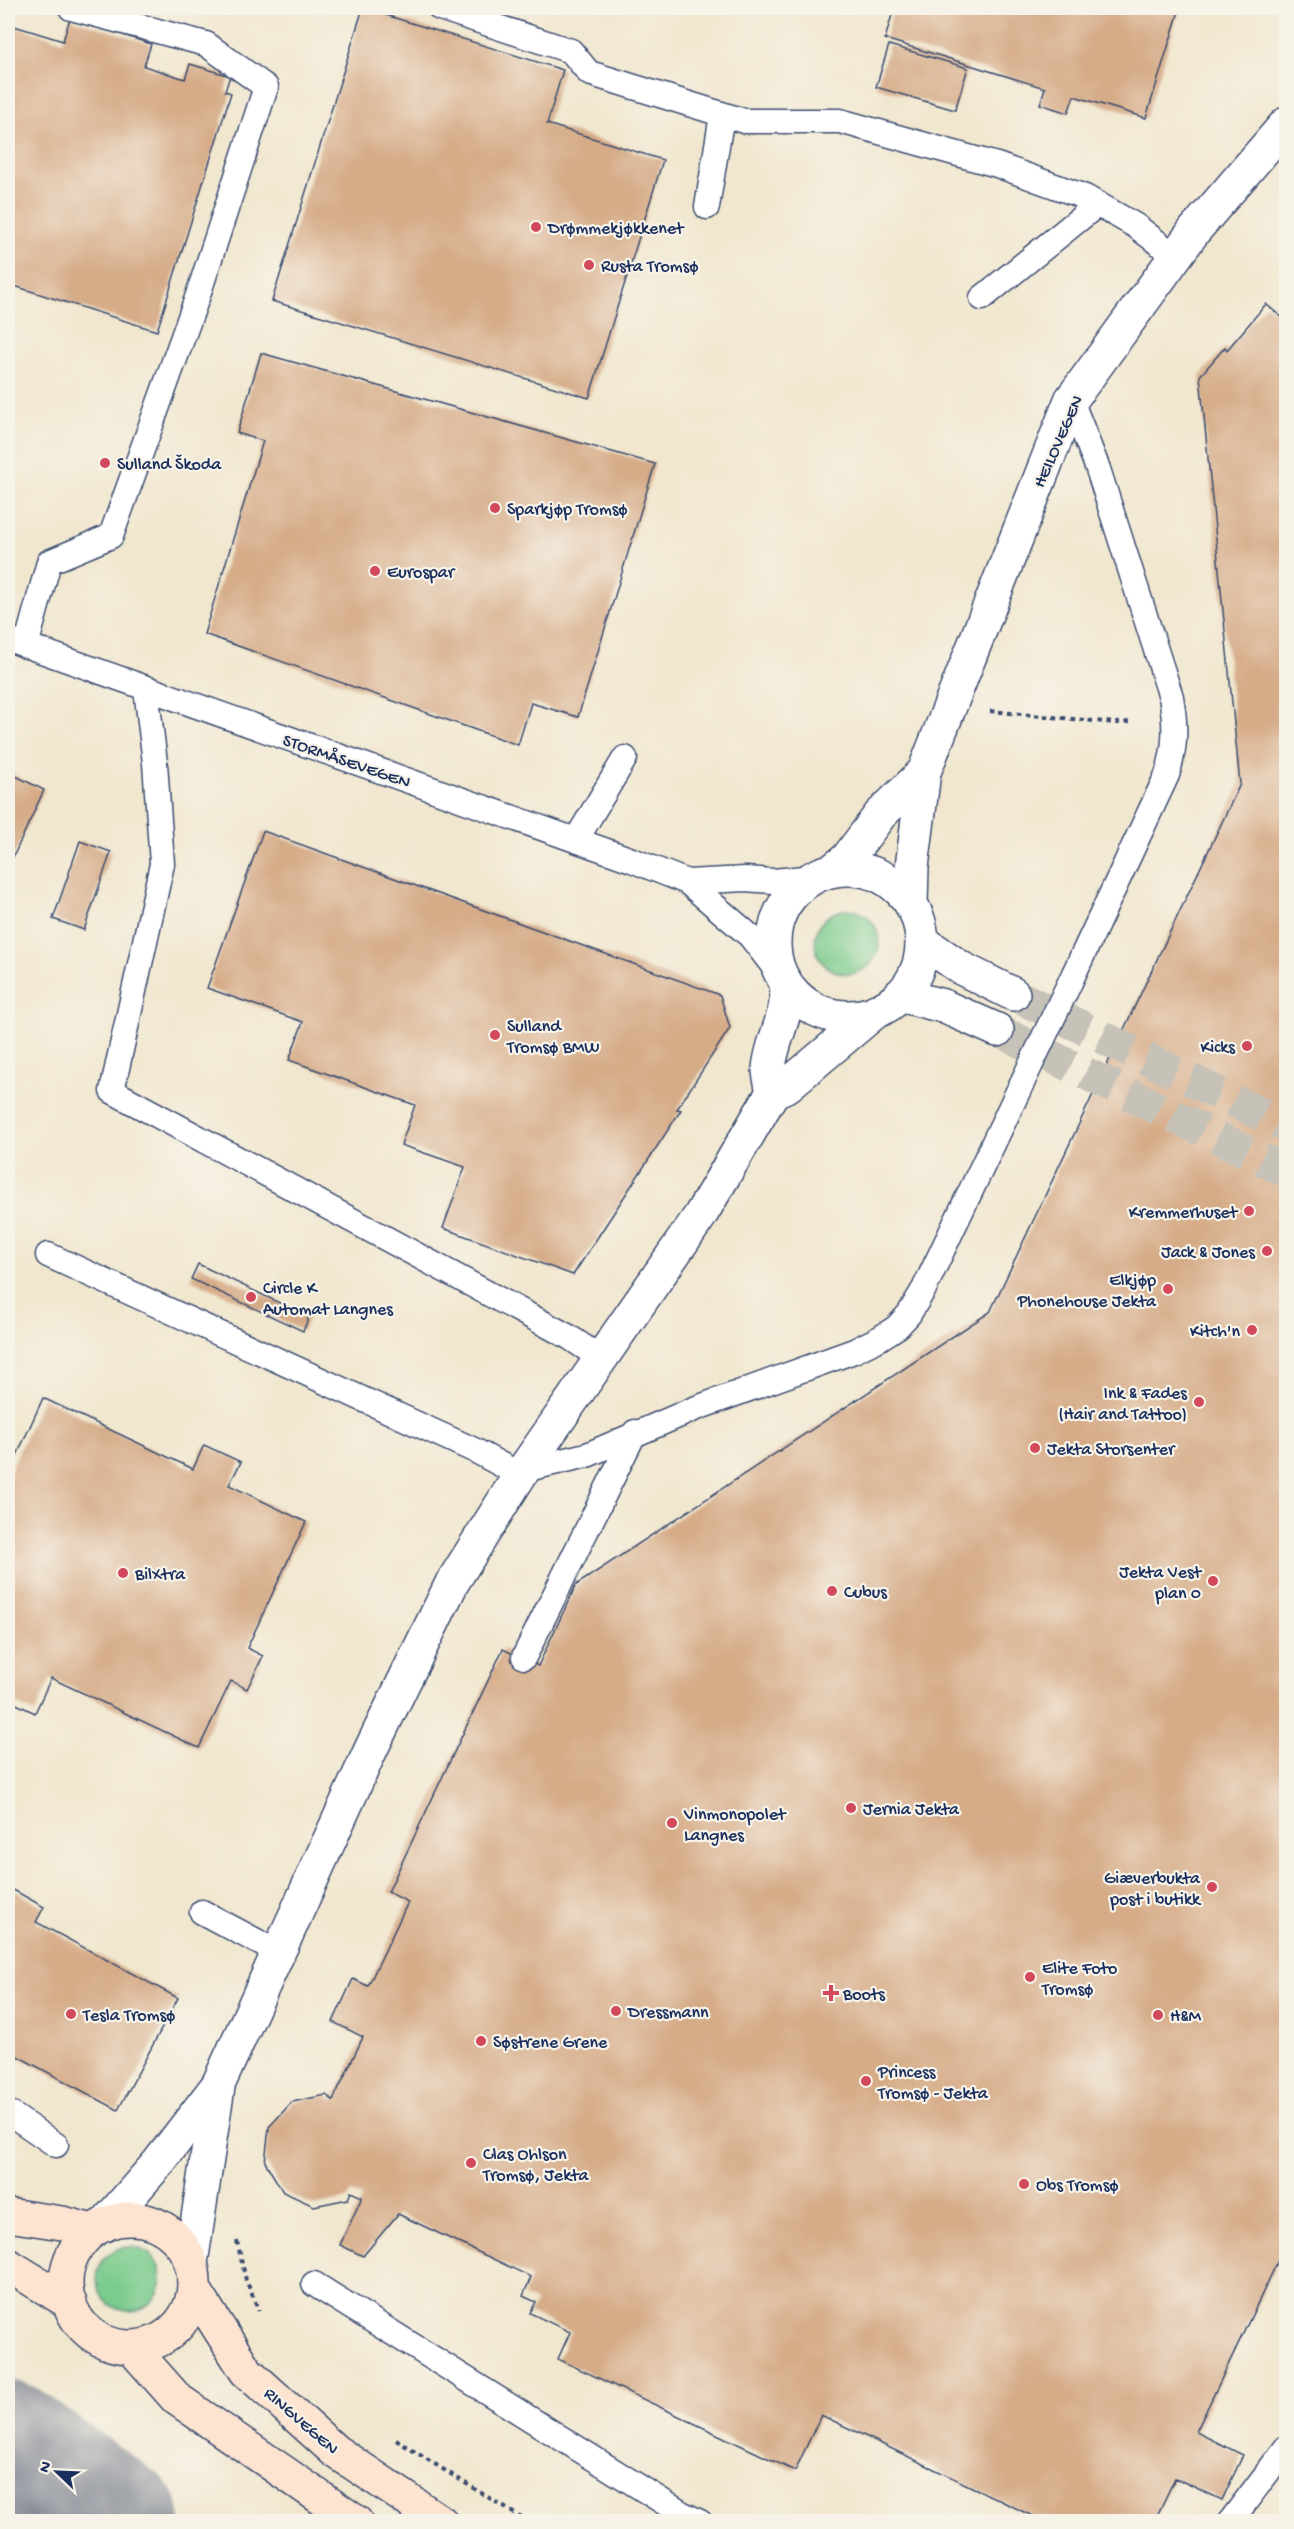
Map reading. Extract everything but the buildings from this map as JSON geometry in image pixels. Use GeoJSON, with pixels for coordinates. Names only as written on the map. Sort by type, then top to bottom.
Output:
{"type":"FeatureCollection","features":[{"type":"Feature","properties":{"kind":"street","name":"HEILOVEGEN"},"geometry":{"type":"LineString","coordinates":[[924,772],[1071,400],[1194,231],[1287,124]]}},
{"type":"Feature","properties":{"kind":"street"},"geometry":{"type":"LineString","coordinates":[[773,1092],[769,1071],[772,1049],[788,992],[779,969],[774,945],[778,921],[788,900],[847,859],[880,814],[924,772]]}},
{"type":"Feature","properties":{"kind":"street"},"geometry":{"type":"LineString","coordinates":[[911,904],[912,867],[924,772]]}},
{"type":"Feature","properties":{"kind":"street"},"geometry":{"type":"LineString","coordinates":[[218,2085],[187,2312],[174,2330],[161,2339],[146,2345],[131,2347],[111,2344],[93,2335],[83,2326],[69,2303],[66,2284],[69,2264],[74,2252],[159,2162],[218,2085],[372,1747],[452,1583],[522,1472],[700,1216],[773,1092],[788,1085],[888,1003],[914,976],[922,953],[922,941],[919,922],[911,904],[894,885],[873,873],[849,869],[824,873]]}},
{"type":"Feature","properties":{"kind":"street"},"geometry":{"type":"LineString","coordinates":[[922,941],[962,968],[1013,994]]}},
{"type":"Feature","properties":{"kind":"street"},"geometry":{"type":"LineString","coordinates":[[785,981],[799,998],[820,1011],[848,1017],[888,1003],[943,1006],[997,1030]]}},
{"type":"Feature","properties":{"kind":"street"},"geometry":{"type":"LineString","coordinates":[[8,2215],[98,2228],[129,2219],[156,2224],[178,2240],[192,2276]]}},
{"type":"Feature","properties":{"kind":"street"},"geometry":{"type":"LineString","coordinates":[[8,2265],[69,2303]]}},
{"type":"Feature","properties":{"kind":"street","name":"RINGVEGEN"},"geometry":{"type":"LineString","coordinates":[[192,2276],[246,2371],[335,2451],[441,2522]]}},
{"type":"Feature","properties":{"kind":"street"},"geometry":{"type":"LineString","coordinates":[[131,2347],[177,2399],[356,2522]]}},
{"type":"Feature","properties":{"kind":"lane"},"geometry":{"type":"LineString","coordinates":[[17,642],[49,562],[111,536],[198,295],[266,87],[206,44],[71,8]]}},
{"type":"Feature","properties":{"kind":"lane"},"geometry":{"type":"LineString","coordinates":[[440,8],[571,51],[589,73],[722,115],[744,121],[840,121],[997,165],[1085,197],[1136,226],[1175,256]]}},
{"type":"Feature","properties":{"kind":"lane"},"geometry":{"type":"LineString","coordinates":[[707,207],[722,115]]}},
{"type":"Feature","properties":{"kind":"lane"},"geometry":{"type":"LineString","coordinates":[[982,298],[1098,204]]}},
{"type":"Feature","properties":{"kind":"lane"},"geometry":{"type":"LineString","coordinates":[[48,1255],[522,1472],[587,1455],[635,1432],[854,1351],[897,1327],[909,1314],[924,1289],[1071,980],[1167,775],[1175,742],[1175,719],[1164,674],[1098,469],[1071,400]]}},
{"type":"Feature","properties":{"kind":"lane","name":"STORMÅSEVEGEN"},"geometry":{"type":"LineString","coordinates":[[17,642],[576,840],[687,882]]}},
{"type":"Feature","properties":{"kind":"lane"},"geometry":{"type":"LineString","coordinates":[[146,689],[155,764],[162,864],[112,1091],[569,1337],[602,1359]]}},
{"type":"Feature","properties":{"kind":"lane"},"geometry":{"type":"LineString","coordinates":[[576,840],[625,758]]}},
{"type":"Feature","properties":{"kind":"lane"},"geometry":{"type":"LineString","coordinates":[[687,882],[745,879],[773,881],[824,873]]}},
{"type":"Feature","properties":{"kind":"lane"},"geometry":{"type":"LineString","coordinates":[[687,882],[750,936],[785,981]]}},
{"type":"Feature","properties":{"kind":"lane"},"geometry":{"type":"LineString","coordinates":[[525,1657],[635,1432]]}},
{"type":"Feature","properties":{"kind":"lane"},"geometry":{"type":"LineString","coordinates":[[202,1912],[277,1952]]}},
{"type":"Feature","properties":{"kind":"lane"},"geometry":{"type":"LineString","coordinates":[[8,2112],[56,2145]]}},
{"type":"Feature","properties":{"kind":"lane"},"geometry":{"type":"LineString","coordinates":[[314,2284],[681,2513],[700,2522]]}},
{"type":"Feature","properties":{"kind":"lane"},"geometry":{"type":"LineString","coordinates":[[1230,2522],[1287,2448]]}},
{"type":"Feature","properties":{"kind":"path"},"geometry":{"type":"LineString","coordinates":[[990,711],[1115,723],[1130,722]]}},
{"type":"Feature","properties":{"kind":"path"},"geometry":{"type":"LineString","coordinates":[[236,2230],[246,2280],[262,2318]]}},
{"type":"Feature","properties":{"kind":"path"},"geometry":{"type":"LineString","coordinates":[[388,2435],[528,2522]]}},
{"type":"Feature","properties":{"kind":"green space"},"geometry":{"type":"Polygon","coordinates":[[[841,910],[853,910],[870,919],[877,930],[879,942],[877,954],[870,965],[853,974],[841,974],[829,969],[820,960],[815,948],[815,936],[820,924],[829,915],[841,910]]]}},
{"type":"Feature","properties":{"kind":"green space"},"geometry":{"type":"Polygon","coordinates":[[[123,2247],[135,2247],[152,2256],[159,2267],[161,2279],[159,2291],[152,2302],[135,2311],[123,2311],[111,2306],[102,2297],[97,2285],[97,2273],[102,2261],[111,2252],[123,2247]]]}},
{"type":"Feature","properties":{"kind":"taxiway"},"geometry":{"type":"LineString","coordinates":[[8,2442],[120,2522]]}},
{"type":"Feature","properties":{"kind":"tunnel"},"geometry":{"type":"LineString","coordinates":[[1013,994],[1286,1126]]}},
{"type":"Feature","properties":{"kind":"tunnel"},"geometry":{"type":"LineString","coordinates":[[997,1030],[1286,1171]]}},
{"type":"Feature","properties":{"kind":"place","name":"Drømmekjøkkenet"},"geometry":{"type":"Point","coordinates":[536,227]}},
{"type":"Feature","properties":{"kind":"place","name":"Rusta Tromsø"},"geometry":{"type":"Point","coordinates":[589,265]}},
{"type":"Feature","properties":{"kind":"place","name":"Sulland Škoda"},"geometry":{"type":"Point","coordinates":[105,463]}},
{"type":"Feature","properties":{"kind":"place","name":"Sparkjøp Tromsø"},"geometry":{"type":"Point","coordinates":[495,508]}},
{"type":"Feature","properties":{"kind":"place","name":"Eurospar"},"geometry":{"type":"Point","coordinates":[375,571]}},
{"type":"Feature","properties":{"kind":"place","name":"Sulland Tromsø BMW"},"geometry":{"type":"Point","coordinates":[495,1035]}},
{"type":"Feature","properties":{"kind":"place","name":"Kicks"},"geometry":{"type":"Point","coordinates":[1247,1046]}},
{"type":"Feature","properties":{"kind":"place","name":"Kremmerhuset"},"geometry":{"type":"Point","coordinates":[1249,1211]}},
{"type":"Feature","properties":{"kind":"place","name":"Jack & Jones"},"geometry":{"type":"Point","coordinates":[1267,1251]}},
{"type":"Feature","properties":{"kind":"place","name":"Elkjøp Phonehouse Jekta"},"geometry":{"type":"Point","coordinates":[1168,1289]}},
{"type":"Feature","properties":{"kind":"place","name":"Circle K Automat Langnes"},"geometry":{"type":"Point","coordinates":[251,1297]}},
{"type":"Feature","properties":{"kind":"place","name":"Kitch'n"},"geometry":{"type":"Point","coordinates":[1252,1330]}},
{"type":"Feature","properties":{"kind":"place","name":"Ink & Fades (Hair and Tattoo)"},"geometry":{"type":"Point","coordinates":[1199,1402]}},
{"type":"Feature","properties":{"kind":"place","name":"Jekta Storsenter"},"geometry":{"type":"Point","coordinates":[1035,1448]}},
{"type":"Feature","properties":{"kind":"place","name":"BilXtra"},"geometry":{"type":"Point","coordinates":[123,1573]}},
{"type":"Feature","properties":{"kind":"place","name":"Jekta Vest plan 0"},"geometry":{"type":"Point","coordinates":[1213,1581]}},
{"type":"Feature","properties":{"kind":"place","name":"Cubus"},"geometry":{"type":"Point","coordinates":[832,1591]}},
{"type":"Feature","properties":{"kind":"place","name":"Jernia Jekta"},"geometry":{"type":"Point","coordinates":[851,1808]}},
{"type":"Feature","properties":{"kind":"place","name":"Vinmonopolet Langnes"},"geometry":{"type":"Point","coordinates":[672,1823]}},
{"type":"Feature","properties":{"kind":"place","name":"Giæverbukta post i butikk"},"geometry":{"type":"Point","coordinates":[1212,1887]}},
{"type":"Feature","properties":{"kind":"place","name":"Elite Foto Tromsø"},"geometry":{"type":"Point","coordinates":[1030,1977]}},
{"type":"Feature","properties":{"kind":"place","name":"Boots"},"geometry":{"type":"Point","coordinates":[831,1993]}},
{"type":"Feature","properties":{"kind":"place","name":"Dressmann"},"geometry":{"type":"Point","coordinates":[616,2011]}},
{"type":"Feature","properties":{"kind":"place","name":"Tesla Tromsø"},"geometry":{"type":"Point","coordinates":[71,2014]}},
{"type":"Feature","properties":{"kind":"place","name":"H&M"},"geometry":{"type":"Point","coordinates":[1158,2015]}},
{"type":"Feature","properties":{"kind":"place","name":"Søstrene Grene"},"geometry":{"type":"Point","coordinates":[481,2041]}},
{"type":"Feature","properties":{"kind":"place","name":"Princess Tromsø - Jekta"},"geometry":{"type":"Point","coordinates":[866,2081]}},
{"type":"Feature","properties":{"kind":"place","name":"Clas Ohlson Tromsø, Jekta"},"geometry":{"type":"Point","coordinates":[471,2163]}},
{"type":"Feature","properties":{"kind":"place","name":"Obs Tromsø"},"geometry":{"type":"Point","coordinates":[1024,2184]}}]}
